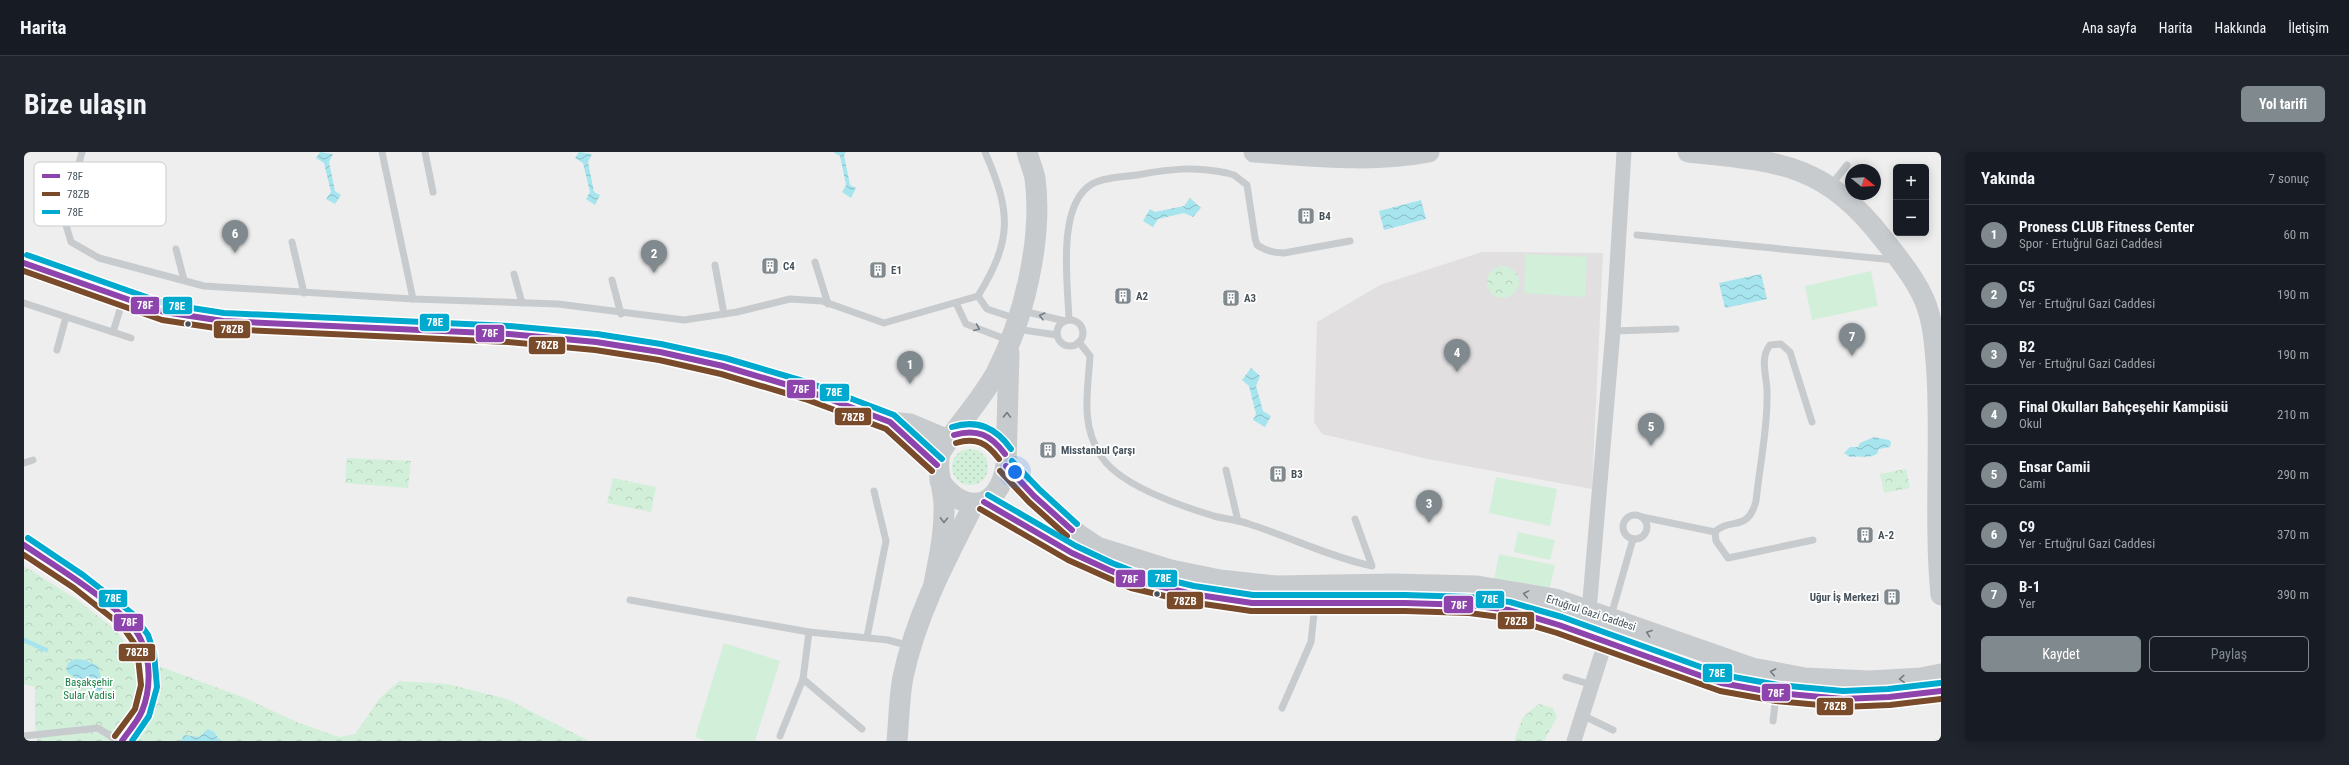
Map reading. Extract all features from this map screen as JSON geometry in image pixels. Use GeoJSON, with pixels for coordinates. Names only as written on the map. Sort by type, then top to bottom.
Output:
{"type":"FeatureCollection","features":[{"type":"Feature","properties":{"kind":"street"},"geometry":{"type":"LineString","coordinates":[[934,584],[943,540],[944,521],[944,503],[938,473],[940,453],[996,373],[1015,325],[1034,248],[1037,208],[1034,177],[1027,152]]}},
{"type":"Feature","properties":{"kind":"street"},"geometry":{"type":"LineString","coordinates":[[1254,152],[1403,157],[1429,152]]}},
{"type":"Feature","properties":{"kind":"street"},"geometry":{"type":"LineString","coordinates":[[1574,741],[1606,640],[1589,611],[1613,331],[1624,152]]}},
{"type":"Feature","properties":{"kind":"street"},"geometry":{"type":"LineString","coordinates":[[1688,152],[1761,159],[1804,171],[1830,186],[1872,224],[1900,260],[1924,297],[1935,340],[1938,394],[1940,582]]}},
{"type":"Feature","properties":{"kind":"street"},"geometry":{"type":"LineString","coordinates":[[24,263],[164,312],[223,321],[509,334],[596,342],[660,352],[723,366],[808,391],[890,422],[910,424],[951,437],[966,430],[987,435],[998,443],[1006,460]]}},
{"type":"Feature","properties":{"kind":"street"},"geometry":{"type":"LineString","coordinates":[[897,741],[903,678],[911,646],[934,584],[979,503],[999,490],[1004,479],[1015,325]]}},
{"type":"Feature","properties":{"kind":"street"},"geometry":{"type":"LineString","coordinates":[[890,422],[938,473],[955,498],[979,503]]}},
{"type":"Feature","properties":{"kind":"street","name":"Ertuğrul Gazi Caddesi"},"geometry":{"type":"LineString","coordinates":[[1006,460],[1064,524],[1097,547],[1171,570],[1220,580],[1261,585],[1477,586],[1555,599],[1752,668],[1805,678],[1870,681],[1921,678],[1941,674]]}},
{"type":"Feature","properties":{"kind":"street","name":"Ertuğrul Gazi Caddesi"},"geometry":{"type":"LineString","coordinates":[[979,503],[1072,553],[1133,580],[1232,601],[1252,603],[1404,603],[1470,605],[1509,610],[1606,640],[1646,658],[1721,683],[1776,693],[1843,699],[1889,697],[1941,691]]}},
{"type":"Feature","properties":{"kind":"street"},"geometry":{"type":"LineString","coordinates":[[24,545],[79,582],[128,620],[140,639],[146,655],[149,686],[142,712],[122,741]]}},
{"type":"Feature","properties":{"kind":"lane"},"geometry":{"type":"LineString","coordinates":[[79,162],[82,152]]}},
{"type":"Feature","properties":{"kind":"lane"},"geometry":{"type":"LineString","coordinates":[[382,152],[413,299]]}},
{"type":"Feature","properties":{"kind":"lane"},"geometry":{"type":"LineString","coordinates":[[425,152],[433,192]]}},
{"type":"Feature","properties":{"kind":"lane"},"geometry":{"type":"LineString","coordinates":[[66,226],[71,242],[99,258],[204,286],[413,299],[558,304],[621,314],[684,320],[724,314],[790,299],[822,301],[884,324],[978,296],[994,269],[1004,237],[1005,214],[1000,187],[985,152]]}},
{"type":"Feature","properties":{"kind":"lane"},"geometry":{"type":"LineString","coordinates":[[1830,186],[1845,167]]}},
{"type":"Feature","properties":{"kind":"lane"},"geometry":{"type":"LineString","coordinates":[[1067,321],[1067,240],[1073,208],[1080,195],[1092,184],[1183,168],[1227,173],[1234,175],[1247,185],[1255,238],[1257,245],[1264,249],[1274,253],[1284,253],[1350,241]]}},
{"type":"Feature","properties":{"kind":"lane"},"geometry":{"type":"LineString","coordinates":[[1637,235],[1900,260]]}},
{"type":"Feature","properties":{"kind":"lane"},"geometry":{"type":"LineString","coordinates":[[292,242],[304,293]]}},
{"type":"Feature","properties":{"kind":"lane"},"geometry":{"type":"LineString","coordinates":[[176,249],[184,280]]}},
{"type":"Feature","properties":{"kind":"lane"},"geometry":{"type":"LineString","coordinates":[[815,262],[828,304]]}},
{"type":"Feature","properties":{"kind":"lane"},"geometry":{"type":"LineString","coordinates":[[715,265],[724,314]]}},
{"type":"Feature","properties":{"kind":"lane"},"geometry":{"type":"LineString","coordinates":[[514,274],[522,303]]}},
{"type":"Feature","properties":{"kind":"lane"},"geometry":{"type":"LineString","coordinates":[[612,280],[621,314]]}},
{"type":"Feature","properties":{"kind":"lane"},"geometry":{"type":"LineString","coordinates":[[978,296],[987,310],[1015,325],[1057,335]]}},
{"type":"Feature","properties":{"kind":"lane"},"geometry":{"type":"LineString","coordinates":[[113,332],[124,298]]}},
{"type":"Feature","properties":{"kind":"lane"},"geometry":{"type":"LineString","coordinates":[[24,303],[131,338]]}},
{"type":"Feature","properties":{"kind":"lane"},"geometry":{"type":"LineString","coordinates":[[956,303],[966,324],[1015,325],[1067,321],[1077,323],[1082,330],[1079,342]]}},
{"type":"Feature","properties":{"kind":"lane"},"geometry":{"type":"LineString","coordinates":[[57,350],[66,317]]}},
{"type":"Feature","properties":{"kind":"lane"},"geometry":{"type":"LineString","coordinates":[[1067,321],[1059,326],[1057,335],[1061,342],[1068,346],[1079,342]]}},
{"type":"Feature","properties":{"kind":"lane"},"geometry":{"type":"LineString","coordinates":[[1613,331],[1676,329]]}},
{"type":"Feature","properties":{"kind":"lane"},"geometry":{"type":"LineString","coordinates":[[1079,342],[1090,356],[1086,419],[1095,446],[1107,465],[1157,496],[1213,516],[1238,521],[1348,561],[1372,566],[1355,519]]}},
{"type":"Feature","properties":{"kind":"lane"},"geometry":{"type":"LineString","coordinates":[[1715,532],[1721,526],[1730,526],[1745,520],[1754,508],[1767,397],[1764,358],[1765,351],[1770,345],[1781,344],[1790,352],[1812,422]]}},
{"type":"Feature","properties":{"kind":"lane"},"geometry":{"type":"LineString","coordinates":[[24,463],[33,460]]}},
{"type":"Feature","properties":{"kind":"lane"},"geometry":{"type":"LineString","coordinates":[[1226,470],[1238,521]]}},
{"type":"Feature","properties":{"kind":"lane"},"geometry":{"type":"LineString","coordinates":[[867,637],[886,541],[874,492]]}},
{"type":"Feature","properties":{"kind":"lane"},"geometry":{"type":"LineString","coordinates":[[1642,517],[1647,524],[1646,532],[1640,538],[1633,539],[1624,532],[1623,524],[1631,515],[1642,517],[1715,532]]}},
{"type":"Feature","properties":{"kind":"lane"},"geometry":{"type":"LineString","coordinates":[[1715,532],[1716,541],[1728,558],[1813,540]]}},
{"type":"Feature","properties":{"kind":"lane"},"geometry":{"type":"LineString","coordinates":[[1606,640],[1610,618],[1633,539]]}},
{"type":"Feature","properties":{"kind":"lane"},"geometry":{"type":"LineString","coordinates":[[630,600],[809,632],[867,637],[911,646]]}},
{"type":"Feature","properties":{"kind":"lane"},"geometry":{"type":"LineString","coordinates":[[1282,708],[1311,642],[1315,604]]}},
{"type":"Feature","properties":{"kind":"lane"},"geometry":{"type":"LineString","coordinates":[[780,736],[803,679],[809,632]]}},
{"type":"Feature","properties":{"kind":"lane"},"geometry":{"type":"LineString","coordinates":[[1566,676],[1592,685]]}},
{"type":"Feature","properties":{"kind":"lane"},"geometry":{"type":"LineString","coordinates":[[803,679],[862,729]]}},
{"type":"Feature","properties":{"kind":"lane"},"geometry":{"type":"LineString","coordinates":[[1773,721],[1776,693]]}},
{"type":"Feature","properties":{"kind":"lane"},"geometry":{"type":"LineString","coordinates":[[1582,716],[1613,730]]}},
{"type":"Feature","properties":{"kind":"lane"},"geometry":{"type":"LineString","coordinates":[[24,736],[98,728],[118,741]]}},
{"type":"Feature","properties":{"kind":"shaded area"},"geometry":{"type":"Polygon","coordinates":[[[1482,252],[1603,253],[1592,489],[1428,459],[1322,434],[1314,422],[1317,322],[1380,285],[1482,252]]]}},
{"type":"Feature","properties":{"kind":"green space"},"geometry":{"type":"Polygon","coordinates":[[[1526,254],[1587,257],[1585,297],[1524,293],[1526,254]]]}},
{"type":"Feature","properties":{"kind":"green space"},"geometry":{"type":"Polygon","coordinates":[[[1500,266],[1506,266],[1516,273],[1519,282],[1518,288],[1512,295],[1506,298],[1500,298],[1490,291],[1487,285],[1487,279],[1494,269],[1500,266]]]}},
{"type":"Feature","properties":{"kind":"green space"},"geometry":{"type":"Polygon","coordinates":[[[1871,271],[1878,306],[1812,320],[1805,286],[1871,271]]]}},
{"type":"Feature","properties":{"kind":"green space"},"geometry":{"type":"Polygon","coordinates":[[[970,449],[983,454],[988,467],[983,480],[970,485],[957,480],[952,467],[957,454],[970,449]]]}},
{"type":"Feature","properties":{"kind":"green space"},"geometry":{"type":"Polygon","coordinates":[[[347,458],[411,461],[408,488],[345,483],[347,458]]]}},
{"type":"Feature","properties":{"kind":"green space"},"geometry":{"type":"Polygon","coordinates":[[[1906,469],[1910,488],[1884,493],[1880,474],[1906,469]]]}},
{"type":"Feature","properties":{"kind":"green space"},"geometry":{"type":"Polygon","coordinates":[[[1496,477],[1557,489],[1550,526],[1489,513],[1496,477]]]}},
{"type":"Feature","properties":{"kind":"green space"},"geometry":{"type":"Polygon","coordinates":[[[613,478],[656,487],[651,512],[607,503],[613,478]]]}},
{"type":"Feature","properties":{"kind":"green space"},"geometry":{"type":"Polygon","coordinates":[[[1518,532],[1555,540],[1550,560],[1514,552],[1518,532]]]}},
{"type":"Feature","properties":{"kind":"green space"},"geometry":{"type":"Polygon","coordinates":[[[1499,554],[1555,565],[1549,591],[1494,580],[1499,554]]]}},
{"type":"Feature","properties":{"kind":"green space","name":"Başakşehir Sular Vadisi"},"geometry":{"type":"Polygon","coordinates":[[[24,566],[76,599],[118,632],[132,656],[245,698],[299,723],[339,737],[355,734],[380,698],[399,681],[448,684],[507,699],[589,741],[37,741],[35,724],[35,687],[24,684],[24,566]]]}},
{"type":"Feature","properties":{"kind":"green space"},"geometry":{"type":"Polygon","coordinates":[[[724,643],[780,661],[755,741],[707,741],[695,737],[724,643]]]}},
{"type":"Feature","properties":{"kind":"green space"},"geometry":{"type":"Polygon","coordinates":[[[1539,704],[1553,708],[1557,717],[1544,741],[1514,741],[1523,717],[1539,704]]]}},
{"type":"Feature","properties":{"kind":"water"},"geometry":{"type":"Polygon","coordinates":[[[320,152],[333,154],[329,162],[335,191],[341,195],[335,204],[326,199],[331,192],[324,163],[316,158],[320,152]]]}},
{"type":"Feature","properties":{"kind":"water"},"geometry":{"type":"Polygon","coordinates":[[[579,152],[592,154],[588,162],[594,192],[600,195],[595,205],[586,199],[590,192],[583,163],[575,158],[579,152]]]}},
{"type":"Feature","properties":{"kind":"water"},"geometry":{"type":"Polygon","coordinates":[[[833,152],[846,152],[844,155],[850,185],[856,188],[851,198],[842,192],[846,185],[840,156],[833,152]]]}},
{"type":"Feature","properties":{"kind":"water"},"geometry":{"type":"Polygon","coordinates":[[[1190,198],[1201,208],[1193,217],[1184,213],[1158,219],[1153,227],[1143,221],[1150,209],[1155,212],[1184,206],[1190,198]]]}},
{"type":"Feature","properties":{"kind":"water"},"geometry":{"type":"Polygon","coordinates":[[[1421,200],[1426,219],[1384,230],[1379,211],[1421,200]]]}},
{"type":"Feature","properties":{"kind":"water"},"geometry":{"type":"Polygon","coordinates":[[[1761,274],[1767,299],[1725,308],[1719,283],[1761,274]]]}},
{"type":"Feature","properties":{"kind":"water"},"geometry":{"type":"Polygon","coordinates":[[[1251,368],[1260,376],[1256,386],[1263,411],[1271,416],[1265,427],[1253,420],[1256,414],[1249,386],[1242,380],[1251,368]]]}},
{"type":"Feature","properties":{"kind":"water"},"geometry":{"type":"Polygon","coordinates":[[[1874,437],[1889,440],[1891,442],[1890,447],[1879,449],[1877,454],[1870,456],[1850,457],[1844,453],[1850,447],[1858,447],[1860,443],[1874,437]]]}},
{"type":"Feature","properties":{"kind":"water"},"geometry":{"type":"Polygon","coordinates":[[[75,659],[85,660],[98,666],[103,687],[101,690],[96,692],[68,673],[66,669],[68,663],[75,659]]]}},
{"type":"Feature","properties":{"kind":"water"},"geometry":{"type":"Polygon","coordinates":[[[208,729],[214,732],[220,741],[181,741],[184,735],[199,737],[208,729]]]}},
{"type":"Feature","properties":{"kind":"waterway"},"geometry":{"type":"LineString","coordinates":[[24,640],[46,650]]}},
{"type":"Feature","properties":{"kind":"transit line","name":"78E"},"geometry":{"type":"LineString","coordinates":[[27,255],[166,304],[224,313],[510,326],[597,334],[661,344],[725,358],[810,383],[894,415],[942,459]]}},
{"type":"Feature","properties":{"kind":"transit line","name":"78F"},"geometry":{"type":"LineString","coordinates":[[24,263],[164,312],[223,321],[509,334],[596,342],[660,352],[723,366],[808,391],[890,422],[937,465]]}},
{"type":"Feature","properties":{"kind":"transit line","name":"78ZB"},"geometry":{"type":"LineString","coordinates":[[24,271],[162,320],[222,329],[508,342],[595,350],[659,360],[721,374],[805,399],[886,429],[932,471]]}},
{"type":"Feature","properties":{"kind":"transit line","name":"78E"},"geometry":{"type":"LineString","coordinates":[[952,427],[970,424],[986,427],[999,436],[1011,449]]}},
{"type":"Feature","properties":{"kind":"transit line","name":"78F"},"geometry":{"type":"LineString","coordinates":[[954,435],[970,432],[983,435],[1000,447],[1005,454]]}},
{"type":"Feature","properties":{"kind":"transit line","name":"78ZB"},"geometry":{"type":"LineString","coordinates":[[956,443],[963,441],[975,441],[985,445],[995,453],[999,459]]}},
{"type":"Feature","properties":{"kind":"transit line","name":"78E"},"geometry":{"type":"LineString","coordinates":[[1012,461],[1040,490],[1077,524]]}},
{"type":"Feature","properties":{"kind":"transit line","name":"78F"},"geometry":{"type":"LineString","coordinates":[[1006,466],[1034,496],[1072,530]]}},
{"type":"Feature","properties":{"kind":"transit line","name":"78ZB"},"geometry":{"type":"LineString","coordinates":[[1000,471],[1029,502],[1067,536]]}},
{"type":"Feature","properties":{"kind":"transit line","name":"78E"},"geometry":{"type":"LineString","coordinates":[[988,495],[1076,546],[1112,563],[1135,572],[1194,586],[1253,595],[1405,595],[1470,597],[1510,602],[1562,617],[1723,675],[1778,685],[1843,691],[1888,689],[1940,683]]}},
{"type":"Feature","properties":{"kind":"transit line","name":"78F"},"geometry":{"type":"LineString","coordinates":[[984,502],[1072,553],[1109,570],[1133,580],[1192,594],[1252,603],[1405,603],[1470,605],[1509,610],[1559,625],[1721,683],[1777,693],[1843,699],[1889,697],[1941,691]]}},
{"type":"Feature","properties":{"kind":"transit line","name":"78ZB"},"geometry":{"type":"LineString","coordinates":[[980,509],[1068,560],[1106,577],[1131,588],[1190,602],[1251,611],[1405,611],[1469,613],[1507,618],[1557,633],[1720,691],[1776,701],[1842,707],[1890,705],[1941,699]]}},
{"type":"Feature","properties":{"kind":"transit line","name":"78E"},"geometry":{"type":"LineString","coordinates":[[28,538],[83,575],[133,614],[148,635],[154,653],[157,687],[149,716],[132,741]]}},
{"type":"Feature","properties":{"kind":"transit line","name":"78F"},"geometry":{"type":"LineString","coordinates":[[24,545],[88,588],[106,602],[133,628],[141,640],[147,657],[149,675],[147,694],[140,715],[122,741]]}},
{"type":"Feature","properties":{"kind":"transit line","name":"78ZB"},"geometry":{"type":"LineString","coordinates":[[24,555],[74,588],[122,626],[134,643],[138,657],[141,685],[135,709],[115,736]]}},
{"type":"Feature","properties":{"kind":"place","name":"B4"},"geometry":{"type":"Point","coordinates":[1306,216]}},
{"type":"Feature","properties":{"kind":"place","name":"C9"},"geometry":{"type":"Point","coordinates":[235,253]}},
{"type":"Feature","properties":{"kind":"place","name":"C4"},"geometry":{"type":"Point","coordinates":[770,266]}},
{"type":"Feature","properties":{"kind":"place","name":"E1"},"geometry":{"type":"Point","coordinates":[878,270]}},
{"type":"Feature","properties":{"kind":"place","name":"C5"},"geometry":{"type":"Point","coordinates":[654,273]}},
{"type":"Feature","properties":{"kind":"place","name":"A2"},"geometry":{"type":"Point","coordinates":[1123,296]}},
{"type":"Feature","properties":{"kind":"place","name":"A3"},"geometry":{"type":"Point","coordinates":[1231,298]}},
{"type":"Feature","properties":{"kind":"place","name":"B-1"},"geometry":{"type":"Point","coordinates":[1852,356]}},
{"type":"Feature","properties":{"kind":"place","name":"Final Okulları Bahçeşehir Kampüsü"},"geometry":{"type":"Point","coordinates":[1457,372]}},
{"type":"Feature","properties":{"kind":"place","name":"Proness CLUB Fitness Center"},"geometry":{"type":"Point","coordinates":[910,384]}},
{"type":"Feature","properties":{"kind":"place","name":"Ensar Camii"},"geometry":{"type":"Point","coordinates":[1651,446]}},
{"type":"Feature","properties":{"kind":"place","name":"Misstanbul Çarşı"},"geometry":{"type":"Point","coordinates":[1048,450]}},
{"type":"Feature","properties":{"kind":"place","name":"B3"},"geometry":{"type":"Point","coordinates":[1278,474]}},
{"type":"Feature","properties":{"kind":"place","name":"B2"},"geometry":{"type":"Point","coordinates":[1429,523]}},
{"type":"Feature","properties":{"kind":"place","name":"A-2"},"geometry":{"type":"Point","coordinates":[1865,535]}},
{"type":"Feature","properties":{"kind":"place","name":"Uğur İş Merkezi"},"geometry":{"type":"Point","coordinates":[1892,597]}}]}
